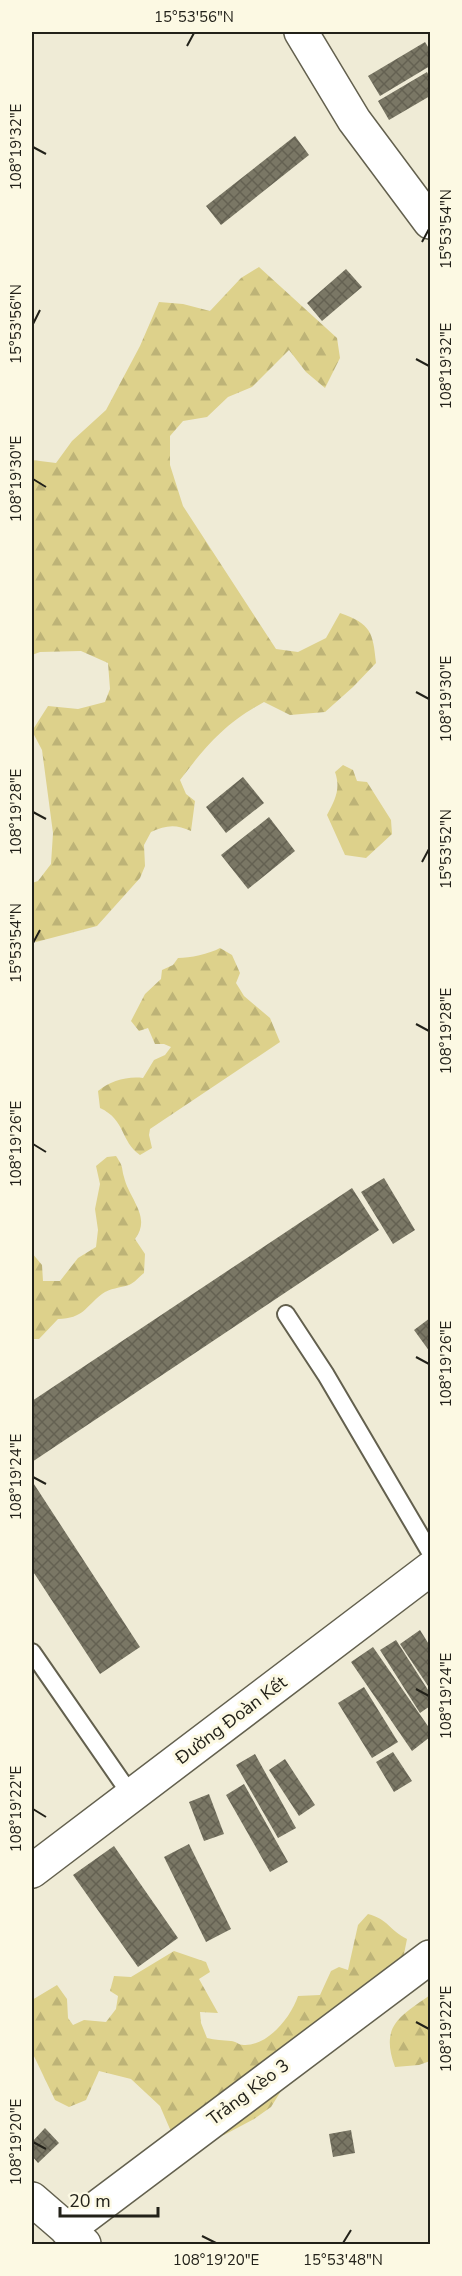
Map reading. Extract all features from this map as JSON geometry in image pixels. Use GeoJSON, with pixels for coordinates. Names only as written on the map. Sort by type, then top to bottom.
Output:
{"type":"FeatureCollection","features":[{"type":"Feature","properties":{"kind":"street"},"geometry":{"type":"LineString","coordinates":[[300,32],[354,120],[430,222]]}},
{"type":"Feature","properties":{"kind":"street","name":"Đường Đoàn Kết"},"geometry":{"type":"LineString","coordinates":[[32,1871],[430,1569]]}},
{"type":"Feature","properties":{"kind":"street","name":"Trảng Kèo 3"},"geometry":{"type":"LineString","coordinates":[[76,2237],[430,1957]]}},
{"type":"Feature","properties":{"kind":"street"},"geometry":{"type":"LineString","coordinates":[[32,2199],[76,2237]]}},
{"type":"Feature","properties":{"kind":"lane"},"geometry":{"type":"LineString","coordinates":[[286,1314],[320,1366],[430,1552]]}},
{"type":"Feature","properties":{"kind":"lane"},"geometry":{"type":"LineString","coordinates":[[32,1652],[131,1795]]}},
{"type":"Feature","properties":{"kind":"green space"},"geometry":{"type":"Polygon","coordinates":[[[259,267],[337,338],[340,358],[325,388],[306,372],[289,350],[252,387],[228,397],[207,417],[183,421],[170,436],[170,465],[183,506],[276,649],[298,652],[326,638],[340,613],[358,621],[368,630],[376,663],[325,712],[290,715],[264,702],[227,727],[180,780],[186,794],[195,801],[191,831],[171,826],[151,832],[144,845],[145,866],[140,878],[97,926],[36,942],[32,940],[32,883],[38,881],[51,864],[53,833],[42,750],[32,731],[48,706],[78,709],[105,702],[110,689],[108,663],[81,651],[40,652],[32,655],[32,460],[56,463],[72,441],[106,410],[140,346],[159,302],[183,304],[210,311],[241,278],[259,267]]]}},
{"type":"Feature","properties":{"kind":"green space"},"geometry":{"type":"Polygon","coordinates":[[[343,765],[353,770],[357,781],[367,782],[391,820],[392,834],[366,858],[345,855],[327,815],[337,789],[335,772],[343,765]]]}},
{"type":"Feature","properties":{"kind":"green space"},"geometry":{"type":"Polygon","coordinates":[[[220,948],[232,955],[240,973],[236,983],[244,996],[270,1018],[280,1042],[150,1129],[152,1148],[140,1155],[129,1143],[114,1118],[100,1108],[98,1091],[119,1080],[143,1078],[154,1060],[165,1055],[171,1047],[155,1044],[148,1028],[139,1031],[131,1021],[145,994],[161,979],[162,970],[173,965],[178,958],[199,955],[220,948]]]}},
{"type":"Feature","properties":{"kind":"green space"},"geometry":{"type":"Polygon","coordinates":[[[116,1156],[140,1216],[140,1231],[135,1239],[145,1254],[144,1273],[129,1285],[105,1292],[79,1314],[58,1319],[39,1339],[32,1339],[32,1253],[42,1265],[43,1281],[60,1281],[78,1258],[96,1247],[98,1230],[95,1209],[100,1184],[96,1166],[107,1157],[116,1156]]]}},
{"type":"Feature","properties":{"kind":"green space"},"geometry":{"type":"Polygon","coordinates":[[[368,1914],[380,1919],[407,1939],[403,1959],[286,2083],[271,2107],[254,2119],[224,2135],[207,2138],[179,2150],[160,2106],[131,2079],[99,2071],[86,2100],[69,2107],[55,2100],[32,2052],[32,2000],[57,1985],[67,1999],[68,2018],[73,2025],[84,2020],[106,2022],[116,2009],[118,1996],[110,1991],[114,1976],[131,1977],[174,1951],[206,1962],[210,1972],[199,1979],[218,2013],[200,2012],[201,2023],[207,2038],[233,2041],[242,2045],[253,2044],[262,2041],[277,2029],[290,2013],[298,1996],[320,1995],[331,1971],[339,1967],[348,1970],[358,1925],[368,1914]]]}},
{"type":"Feature","properties":{"kind":"green space"},"geometry":{"type":"Polygon","coordinates":[[[430,1995],[430,2061],[419,2065],[395,2067],[391,2053],[391,2032],[401,2017],[430,1995]]]}},
{"type":"Feature","properties":{"kind":"building"},"geometry":{"type":"Polygon","coordinates":[[[425,42],[430,50],[430,66],[380,96],[368,76],[425,42]]]}},
{"type":"Feature","properties":{"kind":"building"},"geometry":{"type":"Polygon","coordinates":[[[427,72],[430,78],[430,96],[389,120],[378,101],[427,72]]]}},
{"type":"Feature","properties":{"kind":"building"},"geometry":{"type":"Polygon","coordinates":[[[295,136],[309,155],[221,225],[206,206],[295,136]]]}},
{"type":"Feature","properties":{"kind":"building"},"geometry":{"type":"Polygon","coordinates":[[[346,269],[362,287],[322,321],[307,303],[346,269]]]}},
{"type":"Feature","properties":{"kind":"building"},"geometry":{"type":"Polygon","coordinates":[[[243,777],[264,803],[226,833],[206,807],[243,777]]]}},
{"type":"Feature","properties":{"kind":"building"},"geometry":{"type":"Polygon","coordinates":[[[269,817],[295,851],[248,889],[221,855],[269,817]]]}},
{"type":"Feature","properties":{"kind":"building"},"geometry":{"type":"Polygon","coordinates":[[[384,1178],[415,1230],[393,1244],[361,1192],[384,1178]]]}},
{"type":"Feature","properties":{"kind":"building"},"geometry":{"type":"Polygon","coordinates":[[[352,1188],[379,1230],[32,1462],[32,1401],[352,1188]]]}},
{"type":"Feature","properties":{"kind":"building"},"geometry":{"type":"Polygon","coordinates":[[[430,1318],[430,1352],[414,1330],[430,1318]]]}},
{"type":"Feature","properties":{"kind":"building"},"geometry":{"type":"Polygon","coordinates":[[[32,1481],[140,1647],[100,1674],[32,1570],[32,1481]]]}},
{"type":"Feature","properties":{"kind":"building"},"geometry":{"type":"Polygon","coordinates":[[[420,1630],[430,1646],[430,1689],[400,1644],[420,1630]]]}},
{"type":"Feature","properties":{"kind":"building"},"geometry":{"type":"Polygon","coordinates":[[[396,1640],[430,1693],[430,1706],[420,1713],[380,1650],[396,1640]]]}},
{"type":"Feature","properties":{"kind":"building"},"geometry":{"type":"Polygon","coordinates":[[[373,1647],[430,1729],[430,1737],[412,1751],[351,1662],[373,1647]]]}},
{"type":"Feature","properties":{"kind":"building"},"geometry":{"type":"Polygon","coordinates":[[[364,1687],[398,1742],[372,1758],[338,1703],[364,1687]]]}},
{"type":"Feature","properties":{"kind":"building"},"geometry":{"type":"Polygon","coordinates":[[[393,1752],[412,1781],[394,1792],[376,1762],[393,1752]]]}},
{"type":"Feature","properties":{"kind":"building"},"geometry":{"type":"Polygon","coordinates":[[[255,1754],[296,1828],[278,1838],[236,1765],[255,1754]]]}},
{"type":"Feature","properties":{"kind":"building"},"geometry":{"type":"Polygon","coordinates":[[[285,1759],[315,1805],[299,1816],[269,1770],[285,1759]]]}},
{"type":"Feature","properties":{"kind":"building"},"geometry":{"type":"Polygon","coordinates":[[[244,1784],[288,1862],[270,1872],[226,1795],[244,1784]]]}},
{"type":"Feature","properties":{"kind":"building"},"geometry":{"type":"Polygon","coordinates":[[[209,1794],[224,1834],[204,1841],[189,1802],[209,1794]]]}},
{"type":"Feature","properties":{"kind":"building"},"geometry":{"type":"Polygon","coordinates":[[[189,1844],[231,1929],[206,1942],[164,1857],[189,1844]]]}},
{"type":"Feature","properties":{"kind":"building"},"geometry":{"type":"Polygon","coordinates":[[[114,1846],[178,1938],[138,1967],[73,1875],[114,1846]]]}},
{"type":"Feature","properties":{"kind":"building"},"geometry":{"type":"Polygon","coordinates":[[[45,2128],[59,2143],[38,2163],[32,2156],[32,2142],[45,2128]]]}},
{"type":"Feature","properties":{"kind":"building"},"geometry":{"type":"Polygon","coordinates":[[[351,2130],[355,2153],[333,2157],[329,2134],[351,2130]]]}}]}
